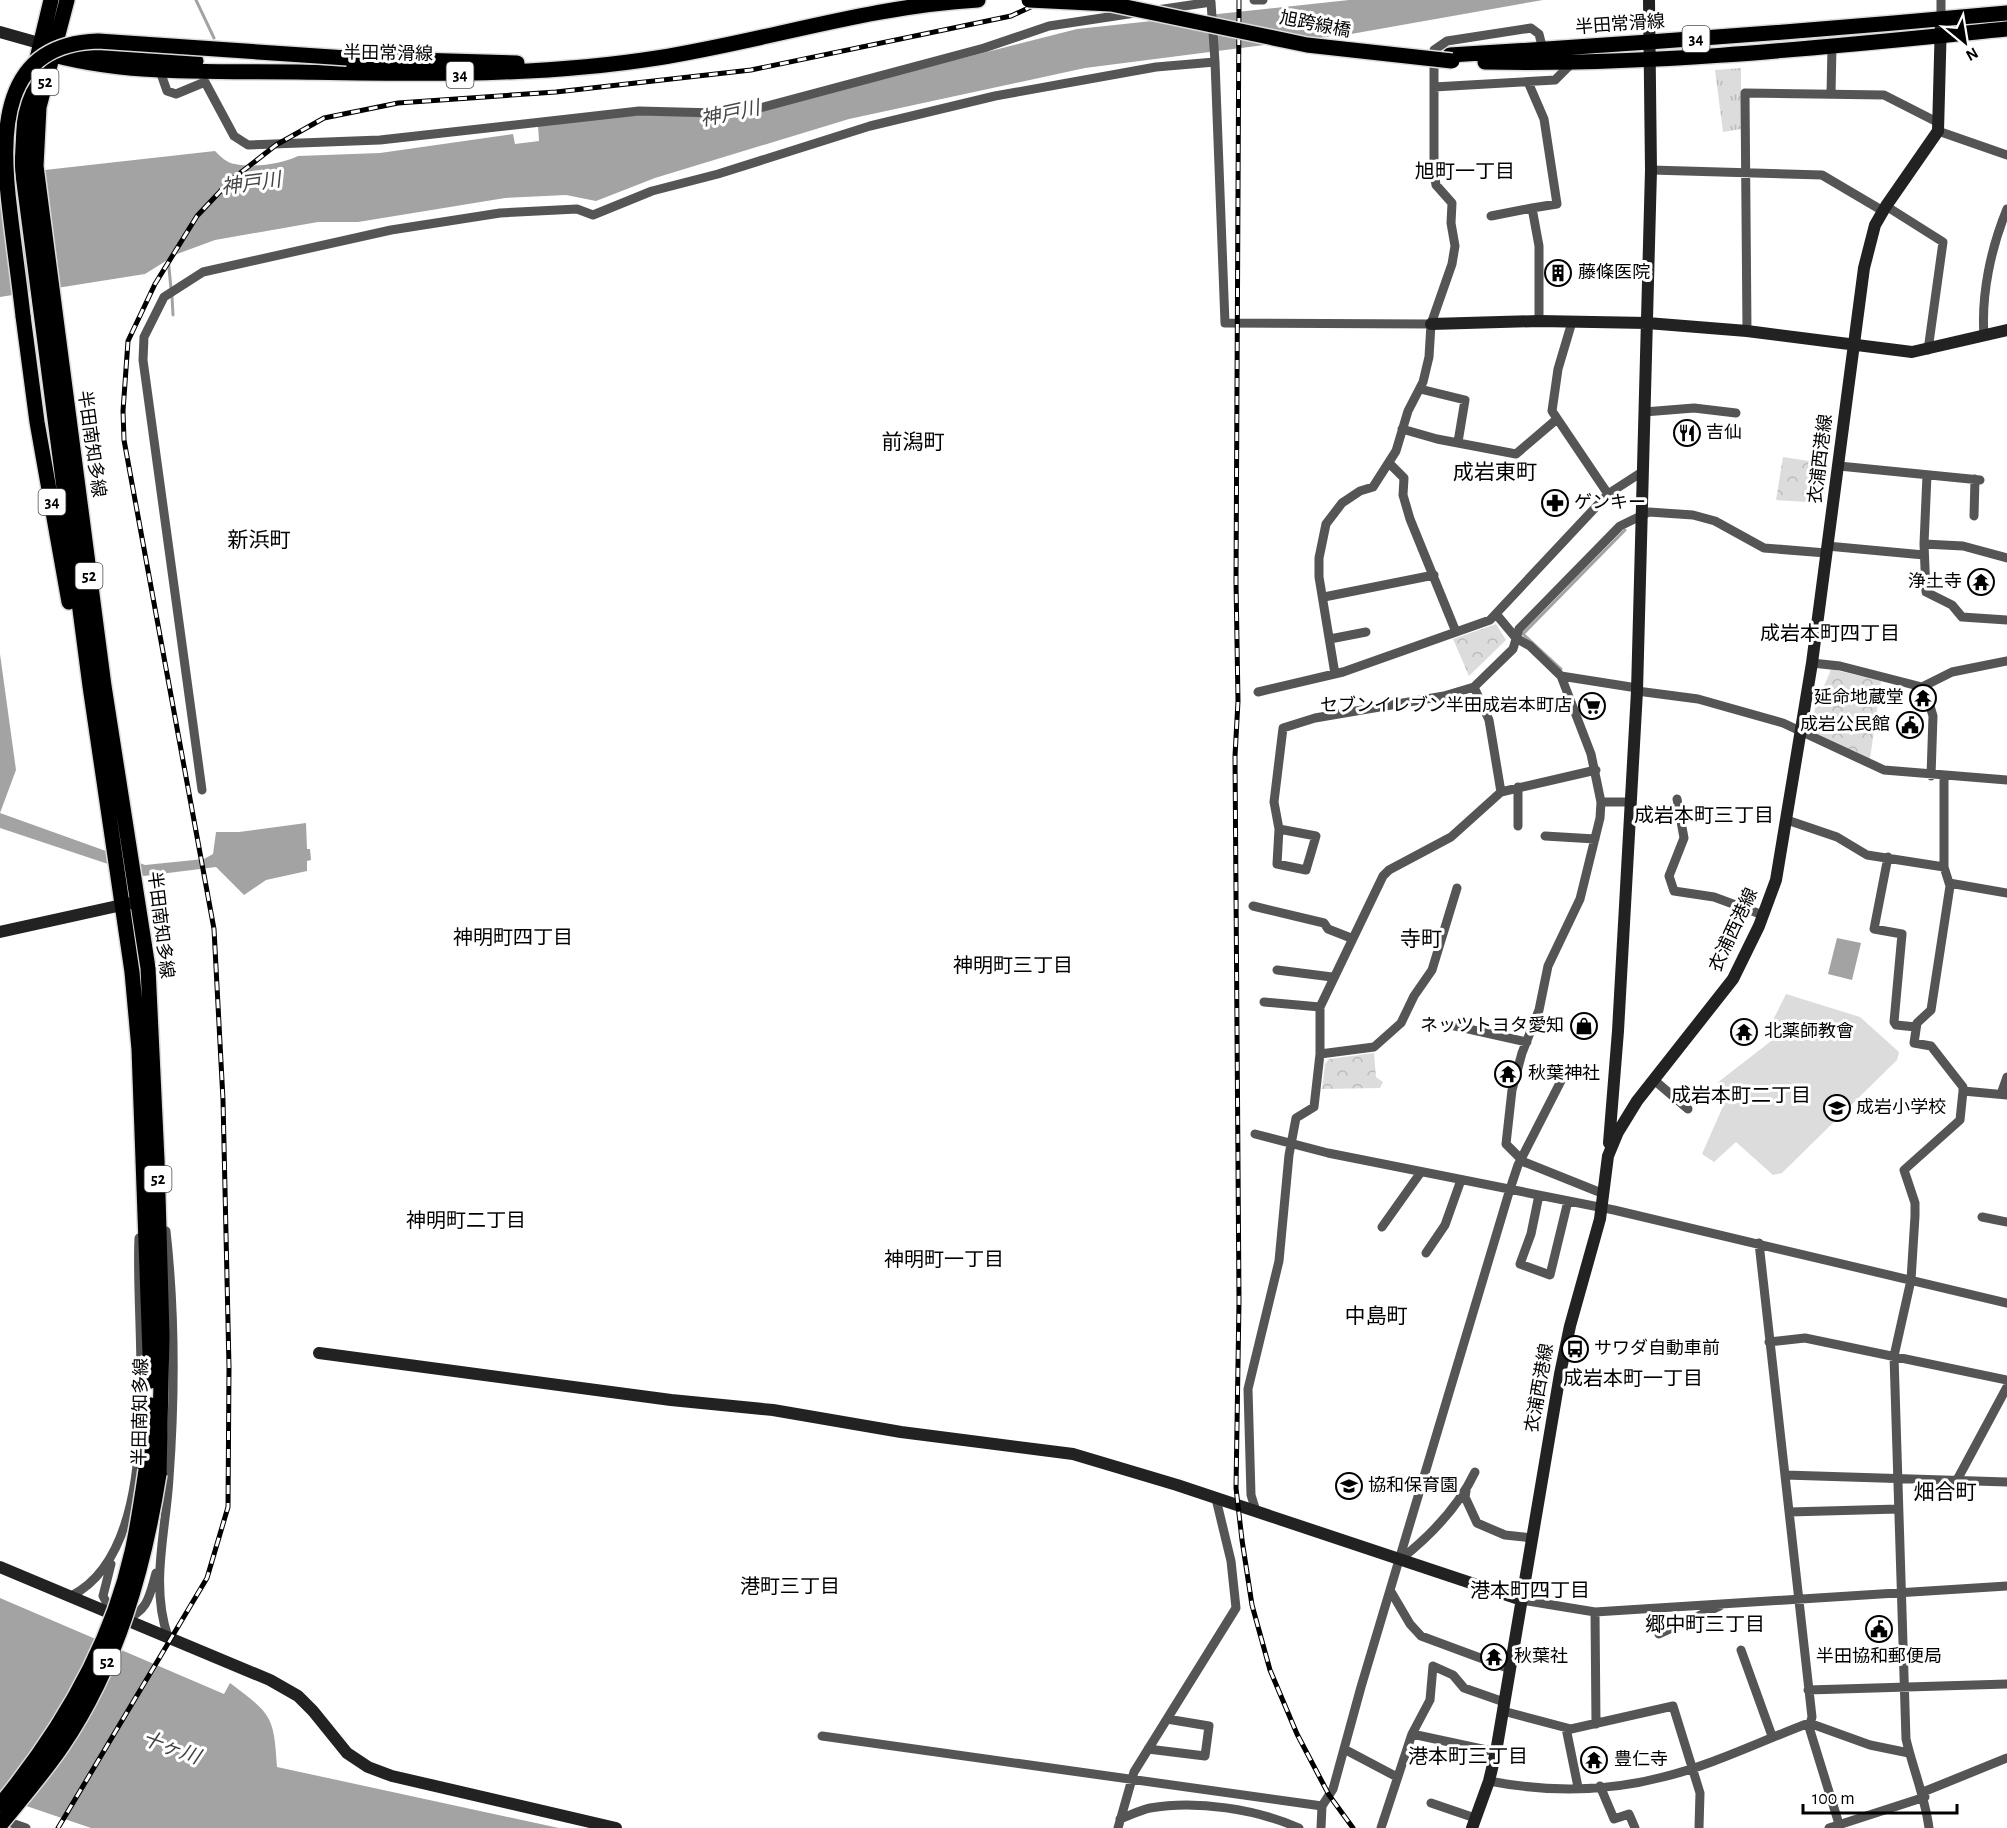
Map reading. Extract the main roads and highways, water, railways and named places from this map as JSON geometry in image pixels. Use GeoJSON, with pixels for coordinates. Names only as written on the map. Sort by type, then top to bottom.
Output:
{"type":"FeatureCollection","features":[{"type":"Feature","properties":{"kind":"main road","name":"半田南知多線"},"geometry":{"type":"LineString","coordinates":[[0,1825],[62,1745],[88,1702],[108,1660],[137,1580],[149,1535],[162,1336],[150,1161],[138,1038],[120,886],[90,686],[29,167],[39,107],[51,0]]}},
{"type":"Feature","properties":{"kind":"main road","name":"半田南知多線"},"geometry":{"type":"LineString","coordinates":[[44,47],[67,0]]}},
{"type":"Feature","properties":{"kind":"main road","name":"34"},"geometry":{"type":"LineString","coordinates":[[879,8],[916,0]]}},
{"type":"Feature","properties":{"kind":"main road","name":"34"},"geometry":{"type":"LineString","coordinates":[[879,8],[978,0]]}},
{"type":"Feature","properties":{"kind":"main road","name":"旭跨線橋"},"geometry":{"type":"LineString","coordinates":[[1029,0],[1111,4],[1307,45],[1451,58]]}},
{"type":"Feature","properties":{"kind":"main road","name":"旭跨線橋"},"geometry":{"type":"LineString","coordinates":[[1112,0],[1325,41],[1451,58]]}},
{"type":"Feature","properties":{"kind":"main road","name":"半田常滑線"},"geometry":{"type":"LineString","coordinates":[[44,47],[153,59],[288,65],[459,66],[664,50],[879,8]]}},
{"type":"Feature","properties":{"kind":"main road","name":"半田常滑線"},"geometry":{"type":"LineString","coordinates":[[44,47],[159,70],[459,75],[564,69],[657,58],[879,8]]}},
{"type":"Feature","properties":{"kind":"main road","name":"半田常滑線"},"geometry":{"type":"LineString","coordinates":[[1451,58],[1649,43],[1941,9],[2007,13]]}},
{"type":"Feature","properties":{"kind":"main road","name":"半田常滑線"},"geometry":{"type":"LineString","coordinates":[[1451,58],[1571,64],[1650,60],[2007,29]]}},
{"type":"Feature","properties":{"kind":"main road","name":"34"},"geometry":{"type":"LineString","coordinates":[[90,686],[74,631],[37,422],[4,170],[2,123],[13,86],[37,59],[60,46],[98,41],[347,58],[517,63]]}},
{"type":"Feature","properties":{"kind":"main road","name":"半田南知多線"},"geometry":{"type":"LineString","coordinates":[[47,312],[148,968],[150,1161]]}},
{"type":"Feature","properties":{"kind":"main road","name":"半田南知多線"},"geometry":{"type":"LineString","coordinates":[[0,1805],[42,1753],[91,1667],[119,1595],[153,1472]]}},
{"type":"Feature","properties":{"kind":"water","name":"神戸川"},"geometry":{"type":"Polygon","coordinates":[[[1349,0],[1543,0],[1351,34],[1085,68],[849,119],[655,178],[596,201],[566,195],[505,198],[358,222],[318,222],[215,240],[177,254],[145,274],[0,297],[0,175],[215,151],[232,163],[259,165],[298,156],[380,153],[513,134],[515,144],[539,141],[538,125],[639,115],[736,116],[1077,29],[1349,0]]]}},
{"type":"Feature","properties":{"kind":"water"},"geometry":{"type":"Polygon","coordinates":[[[0,654],[16,770],[0,813],[0,654]]]}},
{"type":"Feature","properties":{"kind":"water"},"geometry":{"type":"Polygon","coordinates":[[[0,813],[145,865],[204,859],[213,854],[216,832],[239,832],[306,823],[307,849],[310,849],[311,860],[307,861],[307,871],[266,880],[244,895],[216,867],[144,876],[0,828],[0,813]]]}},
{"type":"Feature","properties":{"kind":"water"},"geometry":{"type":"Polygon","coordinates":[[[1837,938],[1861,943],[1852,980],[1828,974],[1837,938]]]}},
{"type":"Feature","properties":{"kind":"water","name":"十ヶ川"},"geometry":{"type":"Polygon","coordinates":[[[0,1598],[224,1694],[230,1683],[262,1709],[268,1717],[274,1736],[277,1767],[559,1828],[91,1828],[0,1797],[0,1598]]]}},
{"type":"Feature","properties":{"kind":"waterway"},"geometry":{"type":"LineString","coordinates":[[196,0],[214,38]]}},
{"type":"Feature","properties":{"kind":"waterway"},"geometry":{"type":"LineString","coordinates":[[168,257],[171,289]]}},
{"type":"Feature","properties":{"kind":"waterway"},"geometry":{"type":"LineString","coordinates":[[172,296],[173,315]]}},
{"type":"Feature","properties":{"kind":"waterway"},"geometry":{"type":"LineString","coordinates":[[1561,669],[1523,634],[1625,530]]}},
{"type":"Feature","properties":{"kind":"railway"},"geometry":{"type":"LineString","coordinates":[[58,1828],[207,1578],[228,1507],[229,1367],[223,1100],[214,929],[124,440],[123,411],[128,341],[155,284],[197,216],[230,181],[276,145],[324,118],[398,103],[556,92],[751,70],[1011,16],[1046,0]]}},
{"type":"Feature","properties":{"kind":"railway"},"geometry":{"type":"LineString","coordinates":[[1239,0],[1236,582],[1238,701],[1235,756],[1239,1301],[1236,1488],[1252,1605],[1270,1670],[1297,1734],[1329,1795],[1353,1828]]}},
{"type":"Feature","properties":{"kind":"place","name":"藤條医院"},"geometry":{"type":"Point","coordinates":[1558,273]}},
{"type":"Feature","properties":{"kind":"place","name":"吉仙"},"geometry":{"type":"Point","coordinates":[1687,433]}},
{"type":"Feature","properties":{"kind":"place","name":"ゲンキー"},"geometry":{"type":"Point","coordinates":[1555,503]}},
{"type":"Feature","properties":{"kind":"place","name":"浄土寺"},"geometry":{"type":"Point","coordinates":[1981,582]}},
{"type":"Feature","properties":{"kind":"place","name":"延命地蔵堂"},"geometry":{"type":"Point","coordinates":[1923,698]}},
{"type":"Feature","properties":{"kind":"place","name":"セブンイレブン半田成岩本町店"},"geometry":{"type":"Point","coordinates":[1592,706]}},
{"type":"Feature","properties":{"kind":"place","name":"成岩公民館"},"geometry":{"type":"Point","coordinates":[1910,725]}},
{"type":"Feature","properties":{"kind":"place","name":"ネッツトヨタ愛知"},"geometry":{"type":"Point","coordinates":[1584,1026]}},
{"type":"Feature","properties":{"kind":"place","name":"北薬師教會"},"geometry":{"type":"Point","coordinates":[1744,1032]}},
{"type":"Feature","properties":{"kind":"place","name":"秋葉神社"},"geometry":{"type":"Point","coordinates":[1508,1074]}},
{"type":"Feature","properties":{"kind":"place","name":"成岩小学校"},"geometry":{"type":"Point","coordinates":[1837,1108]}},
{"type":"Feature","properties":{"kind":"place","name":"サワダ自動車前"},"geometry":{"type":"Point","coordinates":[1575,1349]}},
{"type":"Feature","properties":{"kind":"place","name":"協和保育園"},"geometry":{"type":"Point","coordinates":[1349,1486]}},
{"type":"Feature","properties":{"kind":"place","name":"半田協和郵便局"},"geometry":{"type":"Point","coordinates":[1879,1629]}},
{"type":"Feature","properties":{"kind":"place","name":"秋葉社"},"geometry":{"type":"Point","coordinates":[1494,1657]}},
{"type":"Feature","properties":{"kind":"place","name":"豊仁寺"},"geometry":{"type":"Point","coordinates":[1594,1760]}},
{"type":"Feature","properties":{"kind":"district","name":"旭町一丁目"},"geometry":{"type":"Point","coordinates":[1465,172]}},
{"type":"Feature","properties":{"kind":"district","name":"前潟町"},"geometry":{"type":"Point","coordinates":[913,442]}},
{"type":"Feature","properties":{"kind":"district","name":"成岩東町"},"geometry":{"type":"Point","coordinates":[1495,472]}},
{"type":"Feature","properties":{"kind":"district","name":"新浜町"},"geometry":{"type":"Point","coordinates":[259,540]}},
{"type":"Feature","properties":{"kind":"district","name":"成岩本町四丁目"},"geometry":{"type":"Point","coordinates":[1830,634]}},
{"type":"Feature","properties":{"kind":"district","name":"成岩本町三丁目"},"geometry":{"type":"Point","coordinates":[1704,816]}},
{"type":"Feature","properties":{"kind":"district","name":"神明町四丁目"},"geometry":{"type":"Point","coordinates":[513,938]}},
{"type":"Feature","properties":{"kind":"district","name":"寺町"},"geometry":{"type":"Point","coordinates":[1421,939]}},
{"type":"Feature","properties":{"kind":"district","name":"神明町三丁目"},"geometry":{"type":"Point","coordinates":[1013,966]}},
{"type":"Feature","properties":{"kind":"district","name":"成岩本町二丁目"},"geometry":{"type":"Point","coordinates":[1741,1096]}},
{"type":"Feature","properties":{"kind":"district","name":"神明町二丁目"},"geometry":{"type":"Point","coordinates":[466,1221]}},
{"type":"Feature","properties":{"kind":"district","name":"神明町一丁目"},"geometry":{"type":"Point","coordinates":[944,1260]}},
{"type":"Feature","properties":{"kind":"district","name":"中島町"},"geometry":{"type":"Point","coordinates":[1376,1316]}},
{"type":"Feature","properties":{"kind":"district","name":"成岩本町一丁目"},"geometry":{"type":"Point","coordinates":[1633,1379]}},
{"type":"Feature","properties":{"kind":"district","name":"畑合町"},"geometry":{"type":"Point","coordinates":[1945,1492]}},
{"type":"Feature","properties":{"kind":"district","name":"港町三丁目"},"geometry":{"type":"Point","coordinates":[790,1587]}},
{"type":"Feature","properties":{"kind":"district","name":"港本町四丁目"},"geometry":{"type":"Point","coordinates":[1530,1591]}},
{"type":"Feature","properties":{"kind":"district","name":"郷中町三丁目"},"geometry":{"type":"Point","coordinates":[1705,1625]}},
{"type":"Feature","properties":{"kind":"district","name":"港本町三丁目"},"geometry":{"type":"Point","coordinates":[1468,1757]}}]}
